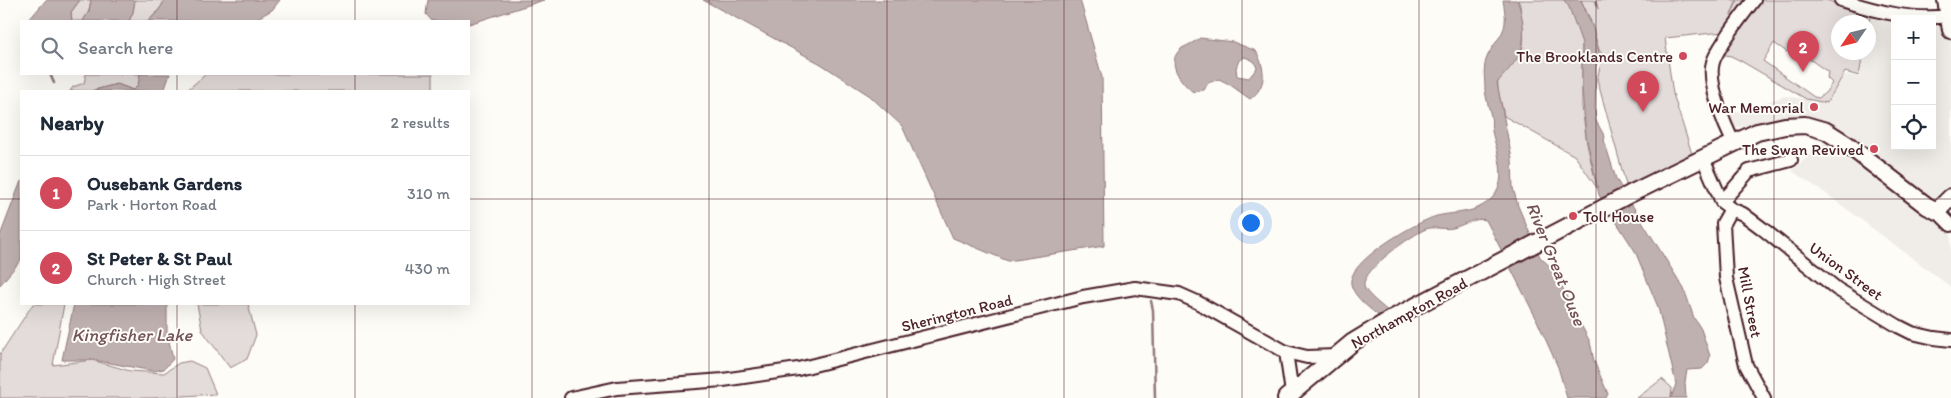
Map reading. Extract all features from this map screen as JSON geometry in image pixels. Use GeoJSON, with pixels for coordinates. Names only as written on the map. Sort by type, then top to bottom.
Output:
{"type":"FeatureCollection","features":[{"type":"Feature","properties":{"kind":"main road","name":"Northampton Road"},"geometry":{"type":"LineString","coordinates":[[1289,395],[1353,342],[1391,319],[1488,270],[1630,194],[1757,132],[1785,126],[1805,126],[1826,131],[1848,145],[1937,212]]}},
{"type":"Feature","properties":{"kind":"main road"},"geometry":{"type":"LineString","coordinates":[[1937,212],[1951,197]]}},
{"type":"Feature","properties":{"kind":"street"},"geometry":{"type":"LineString","coordinates":[[1734,143],[1724,126],[1710,73],[1713,59],[1754,0]]}},
{"type":"Feature","properties":{"kind":"street"},"geometry":{"type":"LineString","coordinates":[[1841,0],[1876,10],[1921,18],[1948,12]]}},
{"type":"Feature","properties":{"kind":"street"},"geometry":{"type":"LineString","coordinates":[[1703,158],[1727,206]]}},
{"type":"Feature","properties":{"kind":"street"},"geometry":{"type":"LineString","coordinates":[[1727,206],[1749,171],[1791,160]]}},
{"type":"Feature","properties":{"kind":"street","name":"Union Street"},"geometry":{"type":"LineString","coordinates":[[1727,206],[1743,214],[1770,234],[1837,288],[1898,326],[1919,334],[1951,340]]}},
{"type":"Feature","properties":{"kind":"street","name":"Mill Street"},"geometry":{"type":"LineString","coordinates":[[1727,206],[1723,223],[1726,278],[1746,365],[1764,398]]}},
{"type":"Feature","properties":{"kind":"street"},"geometry":{"type":"LineString","coordinates":[[1937,212],[1951,225]]}},
{"type":"Feature","properties":{"kind":"street","name":"Sherington Road"},"geometry":{"type":"LineString","coordinates":[[571,398],[618,388],[723,380],[798,369],[1083,297],[1135,288],[1179,294],[1197,302],[1286,352],[1307,357],[1337,356]]}},
{"type":"Feature","properties":{"kind":"street"},"geometry":{"type":"LineString","coordinates":[[1286,352],[1289,395]]}},
{"type":"Feature","properties":{"kind":"shaded area"},"geometry":{"type":"Polygon","coordinates":[[[80,0],[91,0],[89,11],[84,20],[72,20],[71,12],[80,0]]]}},
{"type":"Feature","properties":{"kind":"shaded area"},"geometry":{"type":"Polygon","coordinates":[[[135,0],[164,1],[150,20],[129,20],[135,0]]]}},
{"type":"Feature","properties":{"kind":"shaded area"},"geometry":{"type":"Polygon","coordinates":[[[1518,0],[1564,0],[1574,11],[1582,43],[1582,107],[1587,144],[1597,188],[1575,156],[1504,116],[1498,91],[1498,78],[1500,72],[1519,55],[1524,42],[1518,0]]]}},
{"type":"Feature","properties":{"kind":"shaded area"},"geometry":{"type":"Polygon","coordinates":[[[1581,0],[1595,0],[1598,9],[1596,0],[1737,0],[1731,15],[1738,0],[1749,0],[1723,32],[1665,38],[1673,94],[1693,157],[1628,192],[1597,79],[1603,55],[1599,50],[1590,19],[1581,0]]]}},
{"type":"Feature","properties":{"kind":"shaded area"},"geometry":{"type":"Polygon","coordinates":[[[1762,0],[1826,0],[1867,15],[1831,15],[1831,60],[1862,60],[1859,76],[1845,72],[1827,103],[1806,99],[1741,61],[1731,56],[1720,54],[1740,25],[1762,0]],[[1774,43],[1763,61],[1814,97],[1819,98],[1832,83],[1827,78],[1828,72],[1792,47],[1787,52],[1774,43]]]}},
{"type":"Feature","properties":{"kind":"shaded area"},"geometry":{"type":"Polygon","coordinates":[[[1876,17],[1891,18],[1891,150],[1936,150],[1936,21],[1951,20],[1951,216],[1846,139],[1787,119],[1733,128],[1724,116],[1785,96],[1828,103],[1844,75],[1860,77],[1863,60],[1876,60],[1876,17]]]}},
{"type":"Feature","properties":{"kind":"shaded area"},"geometry":{"type":"Polygon","coordinates":[[[86,75],[140,75],[138,85],[133,90],[117,84],[95,90],[71,90],[73,87],[84,83],[86,75]]]}},
{"type":"Feature","properties":{"kind":"shaded area"},"geometry":{"type":"Polygon","coordinates":[[[205,75],[433,75],[433,90],[187,90],[205,75]]]}},
{"type":"Feature","properties":{"kind":"shaded area"},"geometry":{"type":"Polygon","coordinates":[[[1823,143],[1839,148],[1951,233],[1951,287],[1828,195],[1792,171],[1823,143]]]}},
{"type":"Feature","properties":{"kind":"shaded area"},"geometry":{"type":"Polygon","coordinates":[[[32,305],[64,305],[53,365],[92,360],[130,371],[164,373],[179,363],[190,361],[205,368],[216,394],[151,398],[0,398],[0,354],[32,305]]]}},
{"type":"Feature","properties":{"kind":"shaded area"},"geometry":{"type":"Polygon","coordinates":[[[197,305],[248,305],[256,335],[247,359],[230,368],[202,330],[197,305]]]}},
{"type":"Feature","properties":{"kind":"shaded area"},"geometry":{"type":"Polygon","coordinates":[[[1662,379],[1672,388],[1671,398],[1637,398],[1662,379]]]}},
{"type":"Feature","properties":{"kind":"water"},"geometry":{"type":"Polygon","coordinates":[[[46,0],[80,0],[71,12],[72,20],[29,20],[46,0]]]}},
{"type":"Feature","properties":{"kind":"water"},"geometry":{"type":"Polygon","coordinates":[[[91,0],[135,0],[129,20],[84,20],[89,11],[91,0]]]}},
{"type":"Feature","properties":{"kind":"water"},"geometry":{"type":"Polygon","coordinates":[[[162,0],[280,0],[272,10],[254,20],[150,20],[164,1],[162,0]]]}},
{"type":"Feature","properties":{"kind":"water"},"geometry":{"type":"Polygon","coordinates":[[[428,0],[544,0],[470,24],[470,20],[431,20],[426,14],[428,0]]]}},
{"type":"Feature","properties":{"kind":"water"},"geometry":{"type":"Polygon","coordinates":[[[703,0],[1080,0],[1102,77],[1104,246],[1008,261],[953,238],[902,126],[870,96],[821,64],[703,0]]]}},
{"type":"Feature","properties":{"kind":"water"},"geometry":{"type":"Polygon","coordinates":[[[1503,0],[1517,0],[1523,27],[1523,42],[1519,55],[1497,83],[1512,159],[1513,188],[1518,206],[1540,257],[1556,272],[1590,342],[1594,361],[1608,394],[1606,398],[1567,398],[1558,367],[1535,316],[1486,220],[1474,220],[1453,228],[1426,229],[1400,245],[1379,262],[1366,278],[1364,285],[1371,296],[1390,313],[1381,318],[1359,299],[1351,284],[1353,275],[1360,264],[1385,243],[1428,219],[1480,207],[1487,203],[1498,190],[1501,173],[1500,164],[1485,93],[1484,71],[1488,55],[1504,28],[1503,0]]]}},
{"type":"Feature","properties":{"kind":"water"},"geometry":{"type":"Polygon","coordinates":[[[1564,0],[1581,0],[1593,28],[1600,56],[1596,66],[1596,121],[1605,137],[1604,140],[1616,179],[1684,289],[1710,356],[1708,363],[1702,369],[1687,370],[1685,382],[1686,398],[1671,398],[1676,384],[1658,307],[1635,251],[1599,195],[1586,136],[1582,89],[1582,43],[1569,7],[1564,0]]]}},
{"type":"Feature","properties":{"kind":"water"},"geometry":{"type":"Polygon","coordinates":[[[1200,38],[1233,42],[1256,51],[1263,70],[1263,76],[1262,83],[1256,94],[1250,99],[1219,79],[1208,83],[1204,90],[1193,92],[1188,88],[1176,72],[1174,59],[1182,48],[1200,38]],[[1245,57],[1239,60],[1236,68],[1237,76],[1249,78],[1257,68],[1254,61],[1245,57]]]}},
{"type":"Feature","properties":{"kind":"water"},"geometry":{"type":"Polygon","coordinates":[[[140,75],[170,75],[164,90],[133,90],[138,85],[140,75]]]}},
{"type":"Feature","properties":{"kind":"water"},"geometry":{"type":"Polygon","coordinates":[[[117,84],[133,90],[95,90],[117,84]]]}},
{"type":"Feature","properties":{"kind":"water"},"geometry":{"type":"Polygon","coordinates":[[[20,184],[20,261],[0,285],[0,236],[20,184]]]}},
{"type":"Feature","properties":{"kind":"water","name":"Kingfisher Lake"},"geometry":{"type":"Polygon","coordinates":[[[74,305],[167,305],[167,332],[173,359],[164,369],[153,371],[94,360],[62,360],[74,305]]]}},
{"type":"Feature","properties":{"kind":"waterway"},"geometry":{"type":"LineString","coordinates":[[50,75],[54,83]]}},
{"type":"Feature","properties":{"kind":"waterway"},"geometry":{"type":"LineString","coordinates":[[1151,301],[1153,310],[1155,398]]}},
{"type":"Feature","properties":{"kind":"place","name":"The Brooklands Centre"},"geometry":{"type":"Point","coordinates":[1683,56]}},
{"type":"Feature","properties":{"kind":"place","name":"St Peter & St Paul"},"geometry":{"type":"Point","coordinates":[1803,72]}},
{"type":"Feature","properties":{"kind":"place","name":"War Memorial"},"geometry":{"type":"Point","coordinates":[1814,107]}},
{"type":"Feature","properties":{"kind":"place","name":"Ousebank Gardens"},"geometry":{"type":"Point","coordinates":[1643,112]}},
{"type":"Feature","properties":{"kind":"place","name":"The Swan Revived"},"geometry":{"type":"Point","coordinates":[1874,149]}},
{"type":"Feature","properties":{"kind":"place","name":"Toll House"},"geometry":{"type":"Point","coordinates":[1573,216]}},
{"type":"Feature","properties":{"kind":"water label","name":"River Great Ouse"},"geometry":{"type":"Point","coordinates":[1556,264]}}]}
